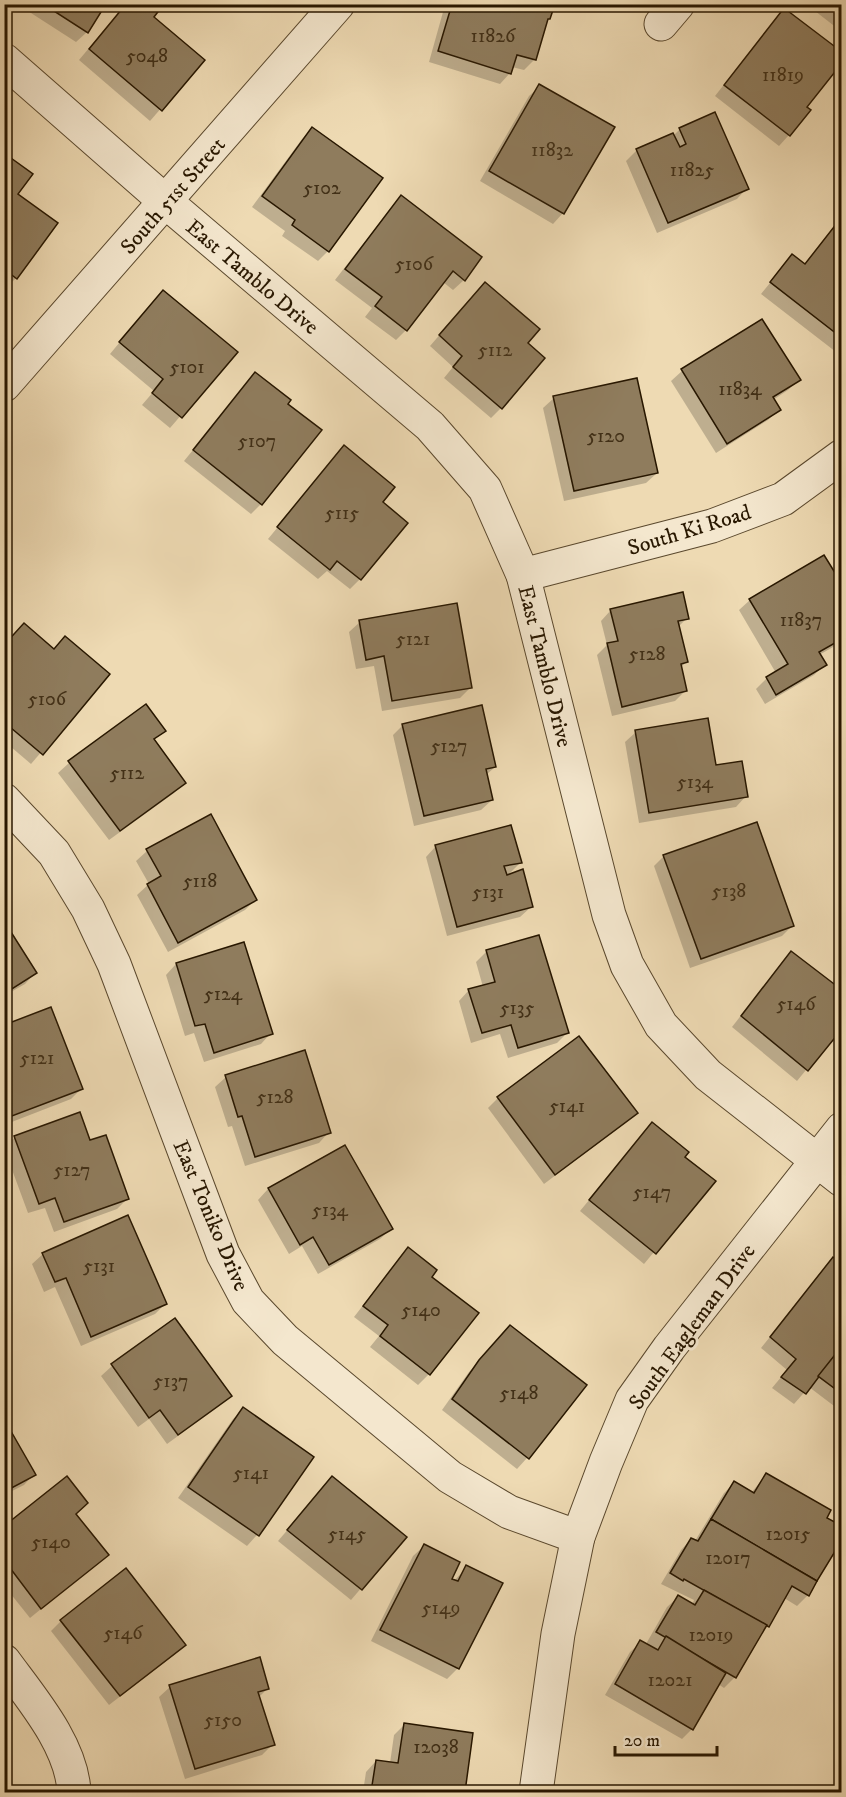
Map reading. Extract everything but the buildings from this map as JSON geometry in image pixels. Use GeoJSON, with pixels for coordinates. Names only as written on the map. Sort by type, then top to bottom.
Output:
{"type":"FeatureCollection","features":[{"type":"Feature","properties":{"kind":"street","name":"South 51st Street"},"geometry":{"type":"LineString","coordinates":[[4,386],[338,4]]}},
{"type":"Feature","properties":{"kind":"street","name":"East Tamblo Drive"},"geometry":{"type":"LineString","coordinates":[[4,60],[166,202],[430,426],[485,489],[524,575],[609,915],[627,965],[661,1025],[708,1075],[829,1170]]}},
{"type":"Feature","properties":{"kind":"street","name":"South Ki Road"},"geometry":{"type":"LineString","coordinates":[[524,575],[712,526],[783,499],[842,456]]}},
{"type":"Feature","properties":{"kind":"street","name":"East Toniko Drive"},"geometry":{"type":"LineString","coordinates":[[4,800],[54,853],[88,909],[118,975],[223,1254],[248,1301],[285,1340],[450,1477],[508,1512],[578,1537]]}},
{"type":"Feature","properties":{"kind":"street","name":"South Eagleman Drive"},"geometry":{"type":"LineString","coordinates":[[536,1792],[558,1634],[578,1537],[632,1400],[669,1348],[829,1170],[842,1129]]}},
{"type":"Feature","properties":{"kind":"street"},"geometry":{"type":"LineString","coordinates":[[4,1661],[43,1715],[64,1750],[74,1792]]}}]}
